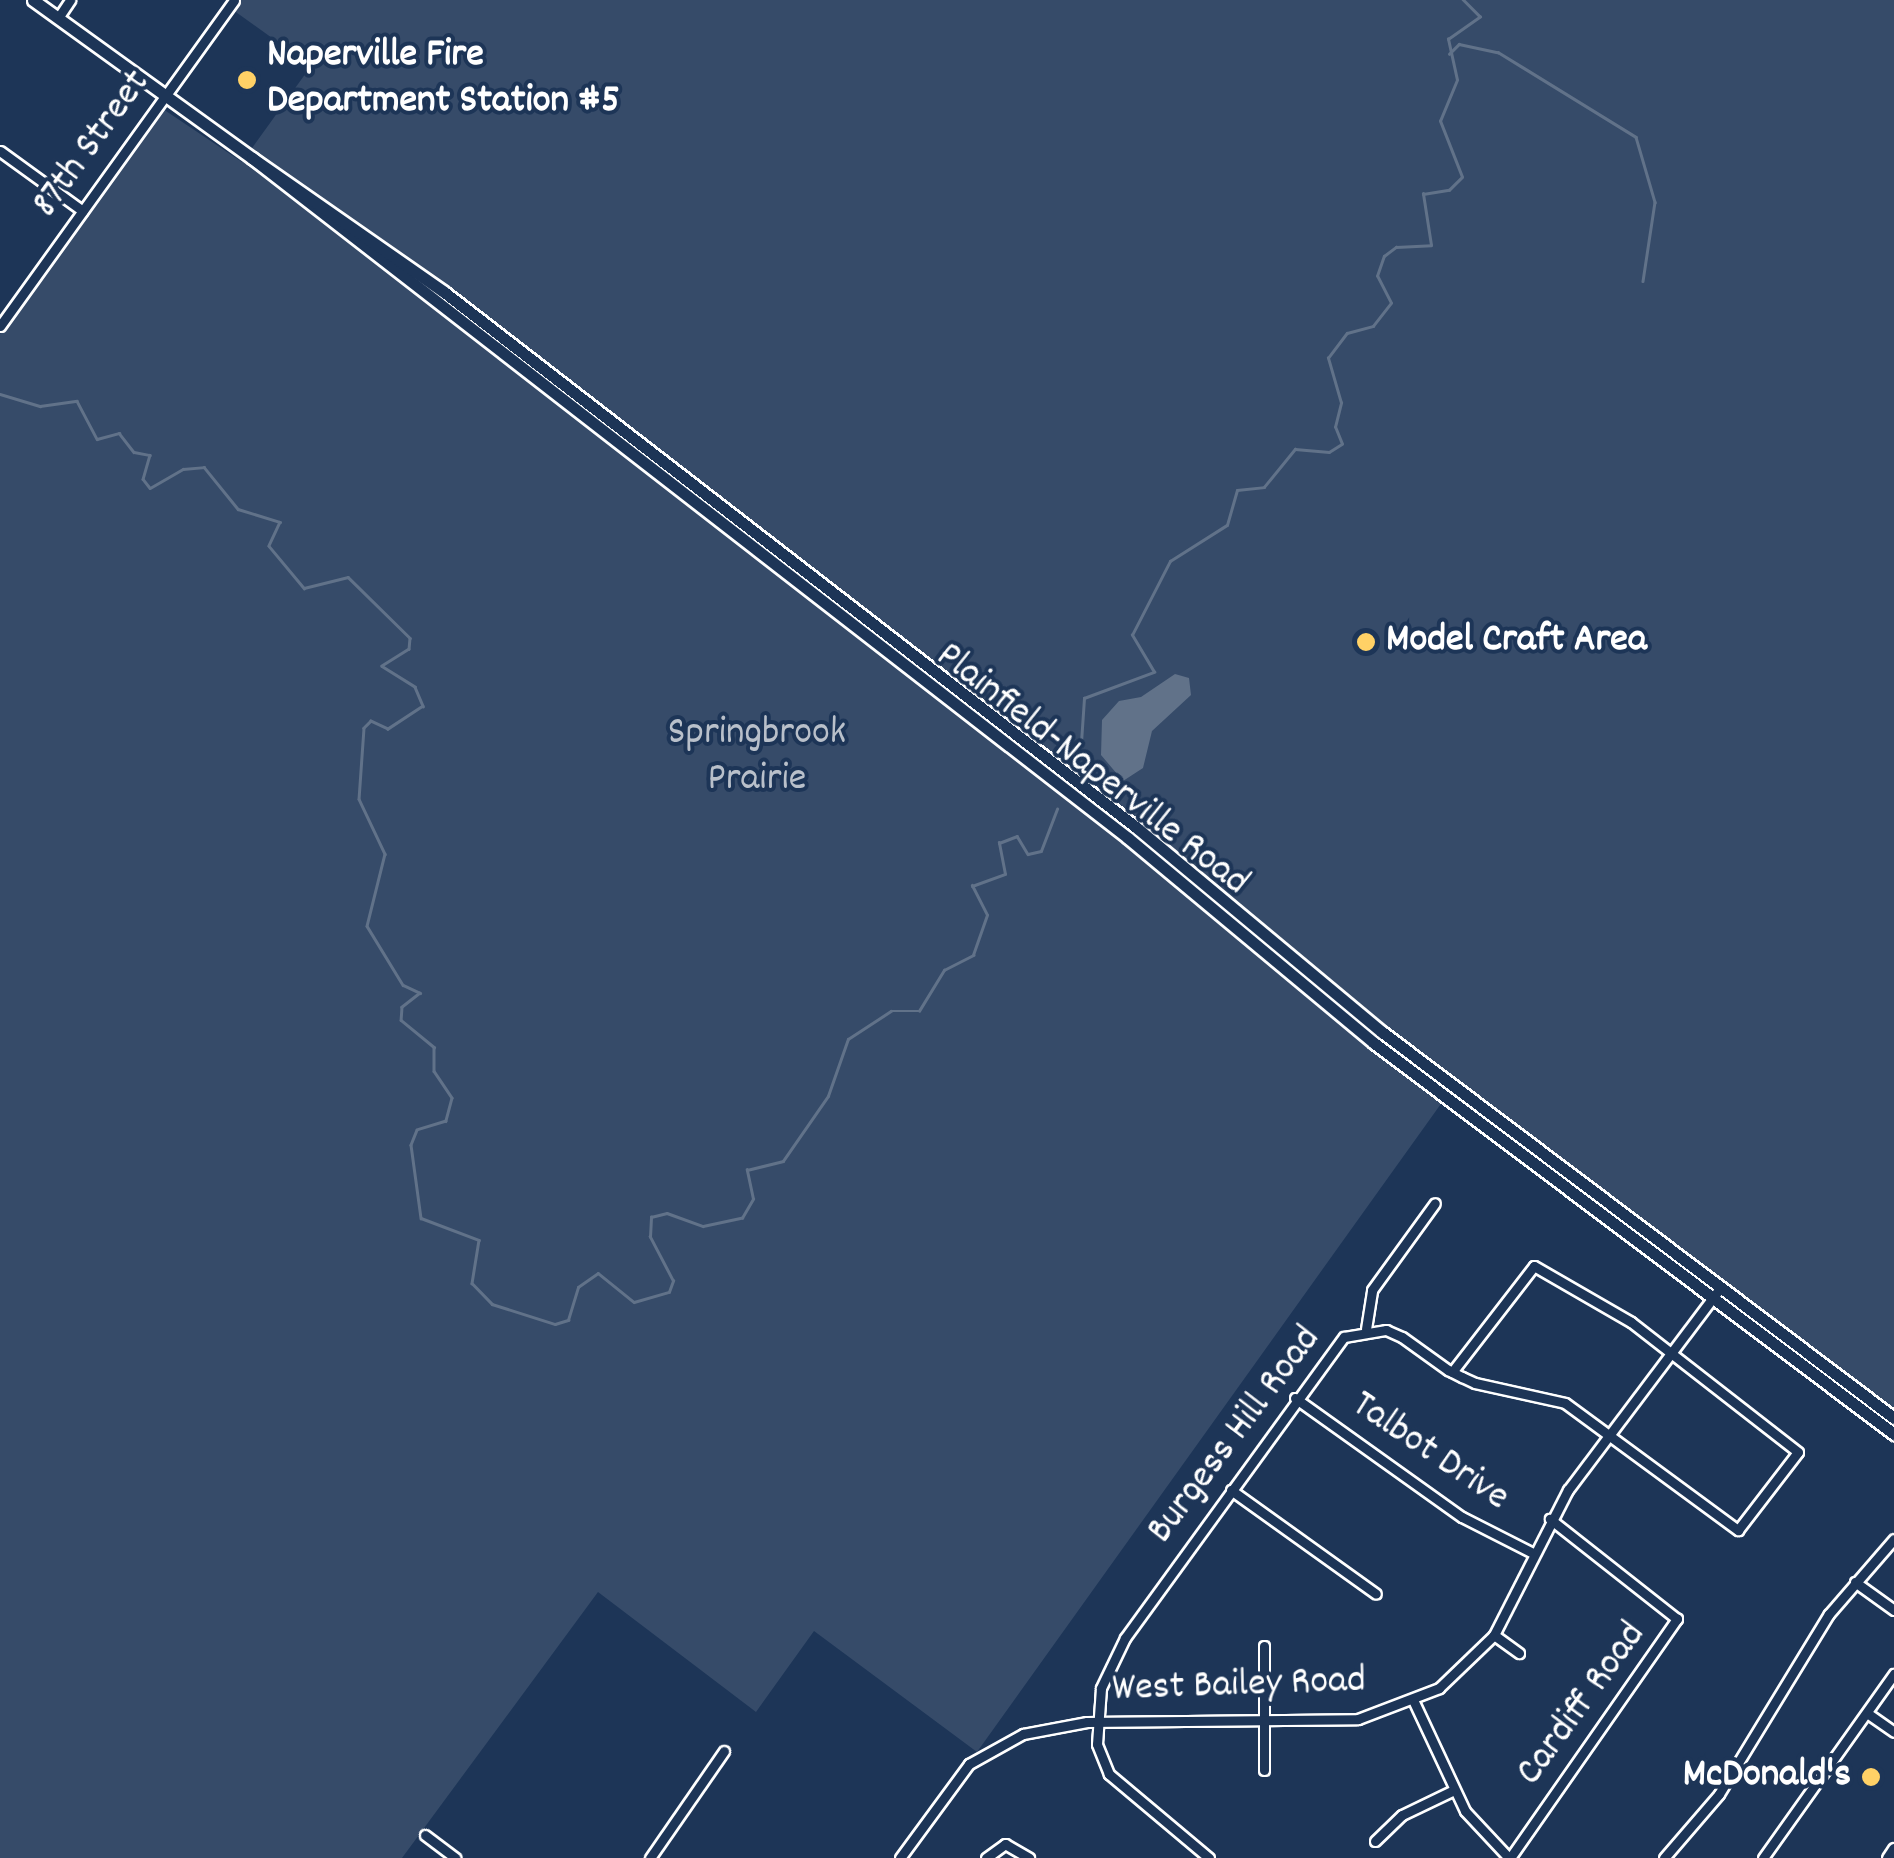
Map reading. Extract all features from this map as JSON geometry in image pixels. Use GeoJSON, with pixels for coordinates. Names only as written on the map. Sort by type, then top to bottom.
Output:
{"type":"FeatureCollection","features":[{"type":"Feature","properties":{"kind":"main road","name":"Plainfield-Naperville Road"},"geometry":{"type":"LineString","coordinates":[[33,0],[252,158],[1114,827],[1388,1054],[1894,1418]]}},
{"type":"Feature","properties":{"kind":"main road","name":"Plainfield-Naperville Road"},"geometry":{"type":"LineString","coordinates":[[1717,1293],[1894,1434]]}},
{"type":"Feature","properties":{"kind":"main road"},"geometry":{"type":"LineString","coordinates":[[1888,1858],[1894,1849]]}},
{"type":"Feature","properties":{"kind":"street"},"geometry":{"type":"LineString","coordinates":[[58,18],[70,0]]}},
{"type":"Feature","properties":{"kind":"street","name":"87th Street"},"geometry":{"type":"LineString","coordinates":[[0,326],[4,314],[234,0]]}},
{"type":"Feature","properties":{"kind":"street"},"geometry":{"type":"LineString","coordinates":[[0,151],[83,210]]}},
{"type":"Feature","properties":{"kind":"street"},"geometry":{"type":"LineString","coordinates":[[1366,1329],[1372,1290],[1436,1203]]}},
{"type":"Feature","properties":{"kind":"street"},"geometry":{"type":"LineString","coordinates":[[1452,1372],[1531,1266],[1671,1352]]}},
{"type":"Feature","properties":{"kind":"street","name":"West Bailey Road"},"geometry":{"type":"LineString","coordinates":[[900,1858],[981,1754],[1039,1729],[1096,1722],[1358,1718],[1414,1702],[1457,1675],[1494,1636],[1550,1520],[1609,1434],[1717,1293]]}},
{"type":"Feature","properties":{"kind":"street","name":"Burgess Hill Road"},"geometry":{"type":"LineString","coordinates":[[1096,1722],[1116,1651],[1336,1343],[1366,1329],[1396,1334],[1452,1372],[1490,1388],[1556,1398],[1734,1528],[1747,1526],[1798,1448],[1671,1352]]}},
{"type":"Feature","properties":{"kind":"street","name":"Talbot Drive"},"geometry":{"type":"LineString","coordinates":[[1295,1398],[1462,1517],[1533,1553]]}},
{"type":"Feature","properties":{"kind":"street"},"geometry":{"type":"LineString","coordinates":[[1232,1490],[1376,1594]]}},
{"type":"Feature","properties":{"kind":"street","name":"Cardiff Road"},"geometry":{"type":"LineString","coordinates":[[1509,1858],[1677,1623],[1671,1610],[1550,1520]]}},
{"type":"Feature","properties":{"kind":"street"},"geometry":{"type":"LineString","coordinates":[[1664,1858],[1705,1815],[1786,1674],[1855,1582],[1894,1539]]}},
{"type":"Feature","properties":{"kind":"street"},"geometry":{"type":"LineString","coordinates":[[1855,1582],[1894,1610]]}},
{"type":"Feature","properties":{"kind":"street"},"geometry":{"type":"LineString","coordinates":[[1494,1636],[1519,1653]]}},
{"type":"Feature","properties":{"kind":"street"},"geometry":{"type":"LineString","coordinates":[[1264,1646],[1264,1770]]}},
{"type":"Feature","properties":{"kind":"street"},"geometry":{"type":"LineString","coordinates":[[1763,1858],[1894,1674]]}},
{"type":"Feature","properties":{"kind":"street"},"geometry":{"type":"LineString","coordinates":[[1414,1702],[1454,1790],[1479,1832],[1509,1858]]}},
{"type":"Feature","properties":{"kind":"street"},"geometry":{"type":"LineString","coordinates":[[1866,1712],[1894,1732]]}},
{"type":"Feature","properties":{"kind":"street"},"geometry":{"type":"LineString","coordinates":[[1096,1722],[1099,1751],[1118,1786],[1209,1858]]}},
{"type":"Feature","properties":{"kind":"street"},"geometry":{"type":"LineString","coordinates":[[650,1858],[724,1751]]}},
{"type":"Feature","properties":{"kind":"street"},"geometry":{"type":"LineString","coordinates":[[1374,1842],[1402,1815],[1454,1790]]}},
{"type":"Feature","properties":{"kind":"street"},"geometry":{"type":"LineString","coordinates":[[425,1835],[454,1858]]}},
{"type":"Feature","properties":{"kind":"street"},"geometry":{"type":"LineString","coordinates":[[986,1858],[1004,1844],[1029,1858]]}},
{"type":"Feature","properties":{"kind":"green space","name":"Springbrook Prairie"},"geometry":{"type":"Polygon","coordinates":[[[240,0],[1894,0],[1894,1412],[1703,1285],[1448,1094],[977,1752],[814,1631],[756,1712],[598,1592],[402,1858],[0,1858],[0,334],[163,109],[242,162],[311,66],[233,10],[240,0]]]}},
{"type":"Feature","properties":{"kind":"shaded area"},"geometry":{"type":"Polygon","coordinates":[[[1175,674],[1189,678],[1191,695],[1152,731],[1143,768],[1123,781],[1101,755],[1102,720],[1119,701],[1141,697],[1175,674]]]}},
{"type":"Feature","properties":{"kind":"waterway"},"geometry":{"type":"LineString","coordinates":[[1080,757],[1084,698],[1154,672],[1132,635],[1170,561],[1227,525],[1237,490],[1264,487],[1295,449],[1329,452],[1342,444],[1335,427],[1341,403],[1328,358],[1347,333],[1373,326],[1391,303],[1377,276],[1384,256],[1396,247],[1431,245],[1423,194],[1449,190],[1462,177],[1440,121],[1457,80],[1448,39],[1480,17],[1463,0]]}},
{"type":"Feature","properties":{"kind":"waterway"},"geometry":{"type":"LineString","coordinates":[[1449,54],[1459,44],[1498,52],[1636,137],[1655,202],[1643,281]]}},
{"type":"Feature","properties":{"kind":"waterway"},"geometry":{"type":"LineString","coordinates":[[0,394],[40,406],[77,401],[97,439],[119,433],[134,452],[150,455],[143,479],[150,488],[183,469],[204,467],[238,509],[280,522],[269,546],[304,588],[348,577],[410,638],[409,649],[382,666],[415,687],[423,706],[388,729],[371,721],[364,728],[359,799],[385,854],[367,926],[403,985],[420,993],[402,1007],[401,1020],[434,1047],[434,1071],[452,1098],[446,1121],[417,1130],[411,1145],[421,1218],[479,1240],[472,1283],[492,1304],[555,1324],[568,1320],[578,1287],[598,1273],[634,1302],[669,1292],[673,1281],[650,1237],[651,1217],[667,1213],[703,1226],[742,1218],[753,1199],[747,1170],[783,1161],[828,1096],[848,1039],[891,1011],[919,1011],[944,970],[973,955],[987,915],[972,886],[1005,874],[999,843],[1017,836],[1028,854],[1041,851],[1057,809]]}},
{"type":"Feature","properties":{"kind":"place","name":"Naperville Fire Department Station #5"},"geometry":{"type":"Point","coordinates":[247,80]}},
{"type":"Feature","properties":{"kind":"place","name":"Model Craft Area"},"geometry":{"type":"Point","coordinates":[1366,642]}},
{"type":"Feature","properties":{"kind":"place","name":"McDonald's"},"geometry":{"type":"Point","coordinates":[1871,1777]}}]}
